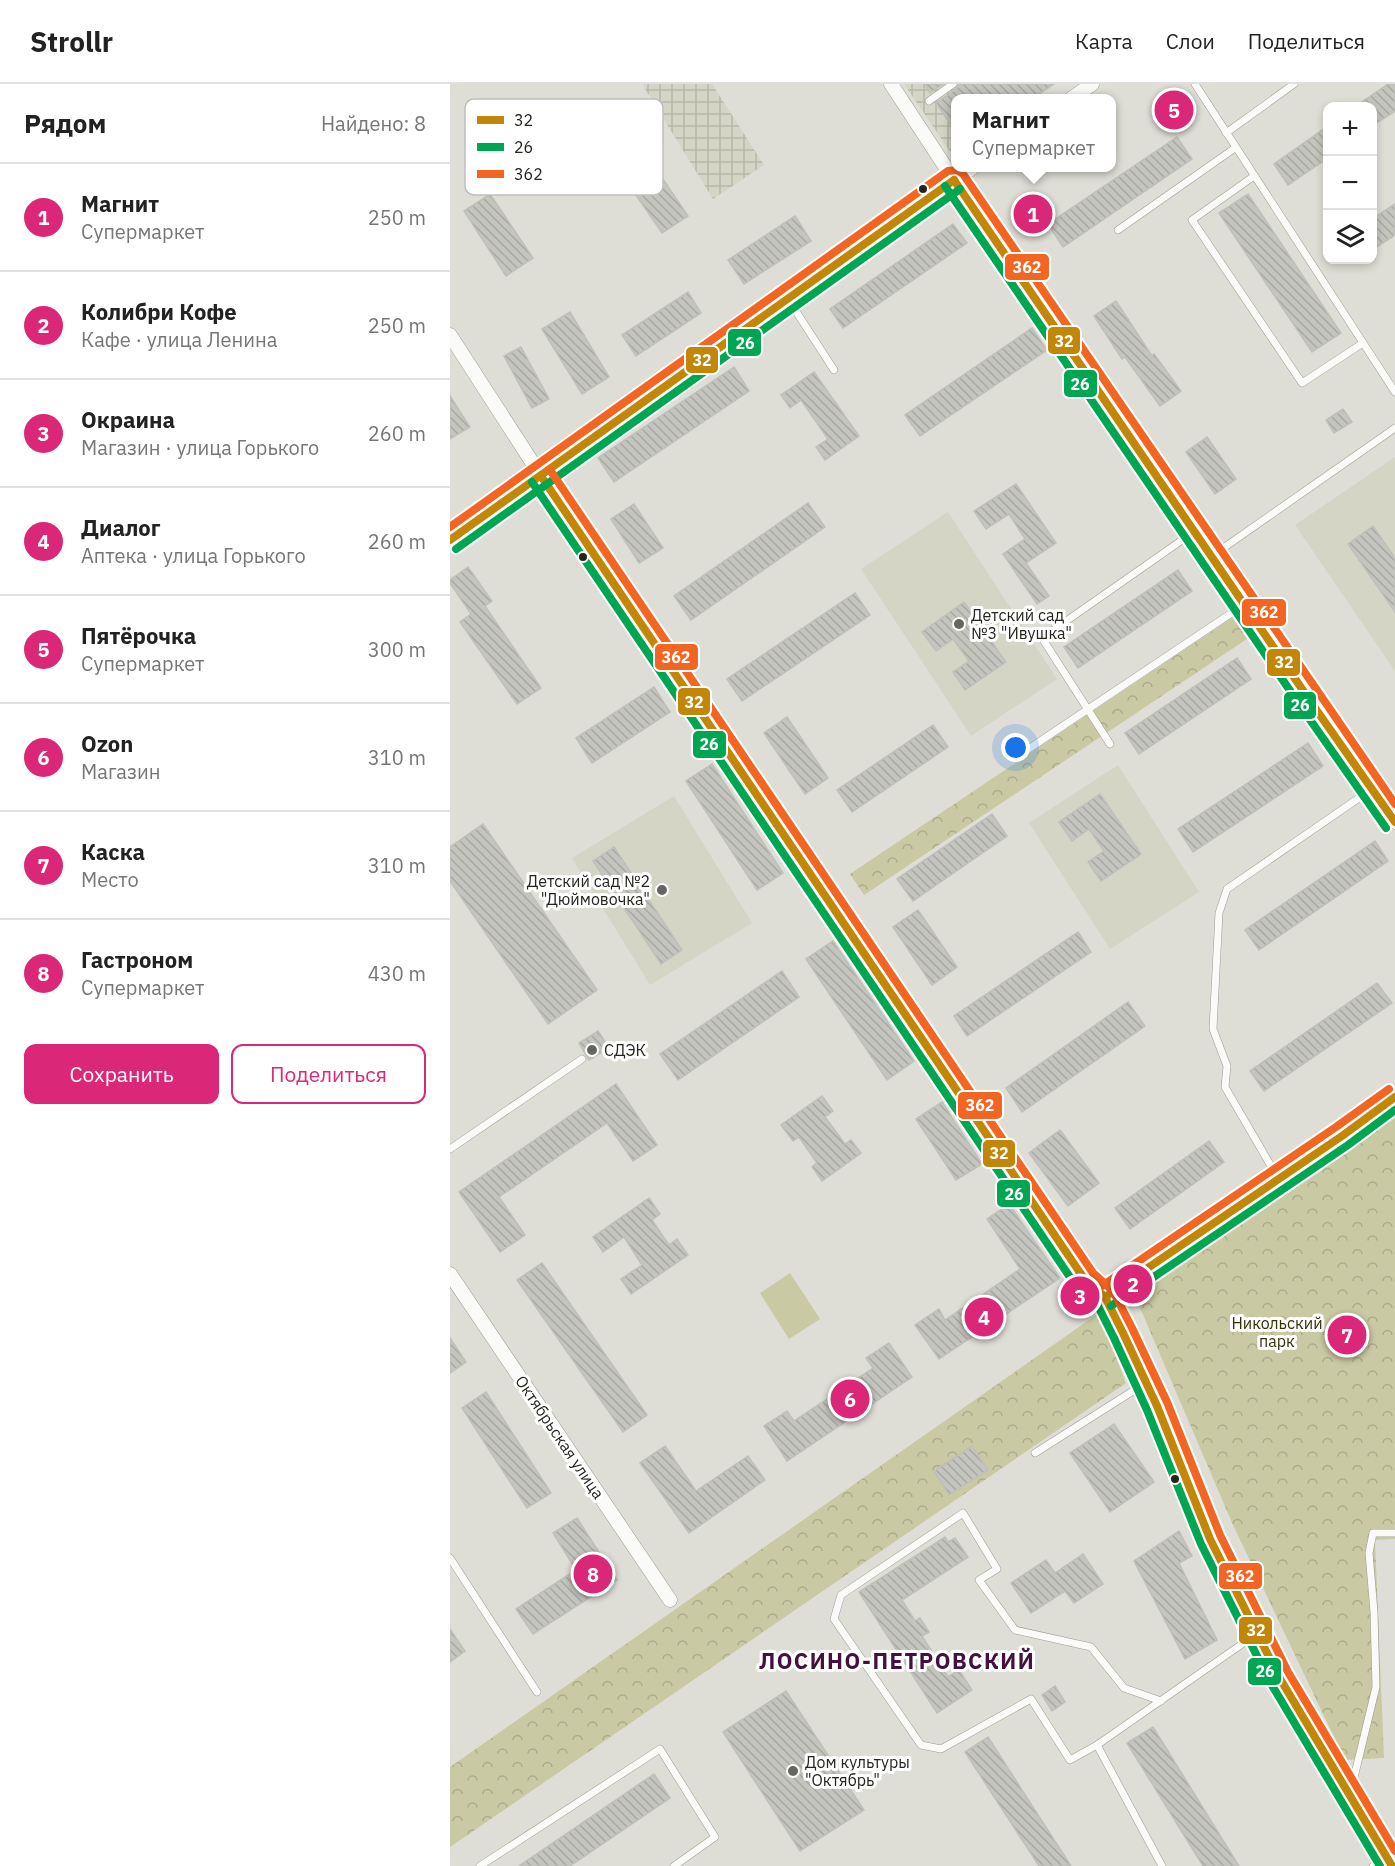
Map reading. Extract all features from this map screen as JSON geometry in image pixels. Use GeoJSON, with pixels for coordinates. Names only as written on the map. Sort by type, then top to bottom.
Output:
{"type":"FeatureCollection","features":[{"type":"Feature","properties":{"kind":"street"},"geometry":{"type":"LineString","coordinates":[[891,84],[954,180],[1395,822]]}},
{"type":"Feature","properties":{"kind":"street"},"geometry":{"type":"LineString","coordinates":[[1078,94],[1092,84]]}},
{"type":"Feature","properties":{"kind":"street"},"geometry":{"type":"LineString","coordinates":[[450,540],[966,172]]}},
{"type":"Feature","properties":{"kind":"street"},"geometry":{"type":"LineString","coordinates":[[450,335],[541,476],[1084,1280],[1105,1297],[1167,1428],[1210,1539],[1279,1677],[1350,1795],[1384,1863]]}},
{"type":"Feature","properties":{"kind":"street"},"geometry":{"type":"LineString","coordinates":[[1105,1297],[1394,1100]]}},
{"type":"Feature","properties":{"kind":"street","name":"Октябрьская улица"},"geometry":{"type":"LineString","coordinates":[[450,1274],[670,1600]]}},
{"type":"Feature","properties":{"kind":"lane"},"geometry":{"type":"LineString","coordinates":[[929,101],[953,84]]}},
{"type":"Feature","properties":{"kind":"lane"},"geometry":{"type":"LineString","coordinates":[[1195,84],[1395,392]]}},
{"type":"Feature","properties":{"kind":"lane"},"geometry":{"type":"LineString","coordinates":[[1226,133],[1294,84]]}},
{"type":"Feature","properties":{"kind":"lane"},"geometry":{"type":"LineString","coordinates":[[1118,230],[1235,148]]}},
{"type":"Feature","properties":{"kind":"lane"},"geometry":{"type":"LineString","coordinates":[[1254,176],[1192,220],[1302,383],[1363,343]]}},
{"type":"Feature","properties":{"kind":"lane"},"geometry":{"type":"LineString","coordinates":[[788,299],[834,370]]}},
{"type":"Feature","properties":{"kind":"lane"},"geometry":{"type":"LineString","coordinates":[[1212,556],[1395,428]]}},
{"type":"Feature","properties":{"kind":"lane"},"geometry":{"type":"LineString","coordinates":[[1110,744],[1042,638],[1195,531]]}},
{"type":"Feature","properties":{"kind":"lane"},"geometry":{"type":"LineString","coordinates":[[1018,756],[1245,604]]}},
{"type":"Feature","properties":{"kind":"lane"},"geometry":{"type":"LineString","coordinates":[[1278,1178],[1225,1087],[1227,1066],[1213,1029],[1219,913],[1227,889],[1372,789]]}},
{"type":"Feature","properties":{"kind":"lane"},"geometry":{"type":"LineString","coordinates":[[450,1149],[582,1059]]}},
{"type":"Feature","properties":{"kind":"lane"},"geometry":{"type":"LineString","coordinates":[[1035,1453],[1146,1382]]}},
{"type":"Feature","properties":{"kind":"lane"},"geometry":{"type":"LineString","coordinates":[[1161,1701],[1124,1689],[1091,1647],[1015,1630],[979,1580],[997,1569],[963,1514],[841,1595],[834,1618],[921,1745],[941,1749],[1031,1699],[1070,1760],[1161,1701],[1257,1634]]}},
{"type":"Feature","properties":{"kind":"lane"},"geometry":{"type":"LineString","coordinates":[[1350,1795],[1376,1687],[1370,1553],[1373,1533],[1395,1533]]}},
{"type":"Feature","properties":{"kind":"lane"},"geometry":{"type":"LineString","coordinates":[[450,1558],[537,1692]]}},
{"type":"Feature","properties":{"kind":"lane"},"geometry":{"type":"LineString","coordinates":[[1097,1744],[1162,1866]]}},
{"type":"Feature","properties":{"kind":"lane"},"geometry":{"type":"LineString","coordinates":[[480,1866],[660,1749],[715,1837],[674,1866]]}},
{"type":"Feature","properties":{"kind":"shaded area"},"geometry":{"type":"Polygon","coordinates":[[[642,84],[712,84],[764,165],[713,199],[663,118],[663,99],[651,99],[642,84]]]}},
{"type":"Feature","properties":{"kind":"shaded area"},"geometry":{"type":"Polygon","coordinates":[[[904,84],[1054,84],[1038,94],[951,94],[951,153],[904,84]]]}},
{"type":"Feature","properties":{"kind":"shaded area"},"geometry":{"type":"Polygon","coordinates":[[[1395,457],[1395,671],[1295,525],[1395,457]]]}},
{"type":"Feature","properties":{"kind":"shaded area","name":"Детский сад №3 \"Ивушка\""},"geometry":{"type":"Polygon","coordinates":[[[948,512],[1057,679],[971,736],[861,569],[948,512]]]}},
{"type":"Feature","properties":{"kind":"shaded area"},"geometry":{"type":"Polygon","coordinates":[[[1118,765],[1199,892],[1110,949],[1029,823],[1118,765]]]}},
{"type":"Feature","properties":{"kind":"shaded area","name":"Детский сад №2 \"Дюймовочка\""},"geometry":{"type":"Polygon","coordinates":[[[674,796],[752,923],[650,985],[572,858],[674,796]]]}},
{"type":"Feature","properties":{"kind":"green space"},"geometry":{"type":"Polygon","coordinates":[[[1233,617],[1247,639],[864,895],[850,874],[1233,617]]]}},
{"type":"Feature","properties":{"kind":"green space","name":"Никольский парк"},"geometry":{"type":"Polygon","coordinates":[[[1393,1106],[1395,1107],[1395,1539],[1375,1540],[1384,1758],[1345,1760],[1233,1525],[1132,1289],[1393,1106]]]}},
{"type":"Feature","properties":{"kind":"green space"},"geometry":{"type":"Polygon","coordinates":[[[790,1273],[820,1319],[789,1339],[760,1293],[790,1273]]]}},
{"type":"Feature","properties":{"kind":"green space"},"geometry":{"type":"Polygon","coordinates":[[[1099,1313],[1126,1383],[450,1847],[450,1767],[1099,1313]]]}},
{"type":"Feature","properties":{"kind":"building"},"geometry":{"type":"Polygon","coordinates":[[[925,84],[943,84],[930,93],[925,84]]]}},
{"type":"Feature","properties":{"kind":"building"},"geometry":{"type":"Polygon","coordinates":[[[959,84],[1054,84],[1039,94],[951,94],[951,125],[936,103],[956,89],[959,84]]]}},
{"type":"Feature","properties":{"kind":"building"},"geometry":{"type":"Polygon","coordinates":[[[1388,84],[1395,84],[1395,111],[1377,123],[1377,102],[1362,102],[1388,84]]]}},
{"type":"Feature","properties":{"kind":"building"},"geometry":{"type":"Polygon","coordinates":[[[1323,130],[1323,161],[1288,185],[1274,164],[1323,130]]]}},
{"type":"Feature","properties":{"kind":"building"},"geometry":{"type":"Polygon","coordinates":[[[1177,137],[1192,159],[1063,247],[1048,224],[1177,137]]]}},
{"type":"Feature","properties":{"kind":"building"},"geometry":{"type":"Polygon","coordinates":[[[663,179],[688,216],[662,233],[636,195],[663,195],[663,179]]]}},
{"type":"Feature","properties":{"kind":"building"},"geometry":{"type":"Polygon","coordinates":[[[1248,194],[1341,333],[1312,352],[1219,213],[1248,194]]]}},
{"type":"Feature","properties":{"kind":"building"},"geometry":{"type":"Polygon","coordinates":[[[491,195],[533,258],[506,276],[464,211],[491,195]]]}},
{"type":"Feature","properties":{"kind":"building"},"geometry":{"type":"Polygon","coordinates":[[[1395,204],[1395,235],[1377,247],[1377,216],[1395,204]]]}},
{"type":"Feature","properties":{"kind":"building"},"geometry":{"type":"Polygon","coordinates":[[[795,216],[811,241],[744,284],[728,260],[795,216]]]}},
{"type":"Feature","properties":{"kind":"building"},"geometry":{"type":"Polygon","coordinates":[[[953,224],[967,243],[843,328],[830,309],[953,224]]]}},
{"type":"Feature","properties":{"kind":"building"},"geometry":{"type":"Polygon","coordinates":[[[688,292],[701,313],[636,356],[622,335],[688,292]]]}},
{"type":"Feature","properties":{"kind":"building"},"geometry":{"type":"Polygon","coordinates":[[[1116,301],[1152,356],[1154,354],[1181,391],[1160,406],[1125,357],[1122,359],[1094,316],[1116,301]]]}},
{"type":"Feature","properties":{"kind":"building"},"geometry":{"type":"Polygon","coordinates":[[[570,312],[609,377],[582,394],[542,329],[570,312]]]}},
{"type":"Feature","properties":{"kind":"building"},"geometry":{"type":"Polygon","coordinates":[[[1032,328],[1047,350],[920,436],[905,415],[1032,328]]]}},
{"type":"Feature","properties":{"kind":"building"},"geometry":{"type":"Polygon","coordinates":[[[521,347],[549,399],[532,408],[504,356],[521,347]]]}},
{"type":"Feature","properties":{"kind":"building"},"geometry":{"type":"Polygon","coordinates":[[[734,367],[749,391],[614,482],[598,458],[734,367]]]}},
{"type":"Feature","properties":{"kind":"building"},"geometry":{"type":"Polygon","coordinates":[[[814,372],[859,436],[825,460],[816,447],[828,439],[801,400],[790,408],[781,395],[814,372]]]}},
{"type":"Feature","properties":{"kind":"building"},"geometry":{"type":"Polygon","coordinates":[[[450,396],[470,427],[450,439],[450,396]]]}},
{"type":"Feature","properties":{"kind":"building"},"geometry":{"type":"Polygon","coordinates":[[[1343,409],[1352,422],[1334,433],[1326,420],[1343,409]]]}},
{"type":"Feature","properties":{"kind":"building"},"geometry":{"type":"Polygon","coordinates":[[[1207,437],[1236,479],[1215,494],[1186,452],[1207,437]]]}},
{"type":"Feature","properties":{"kind":"building"},"geometry":{"type":"Polygon","coordinates":[[[1016,484],[1056,543],[1026,563],[1049,596],[1037,604],[1003,554],[1025,539],[1009,514],[986,529],[974,511],[1016,484]]]}},
{"type":"Feature","properties":{"kind":"building"},"geometry":{"type":"Polygon","coordinates":[[[808,503],[825,527],[691,620],[674,596],[808,503]]]}},
{"type":"Feature","properties":{"kind":"building"},"geometry":{"type":"Polygon","coordinates":[[[634,504],[663,548],[639,563],[611,519],[634,504]]]}},
{"type":"Feature","properties":{"kind":"building"},"geometry":{"type":"Polygon","coordinates":[[[1373,526],[1395,558],[1395,612],[1348,544],[1373,526]]]}},
{"type":"Feature","properties":{"kind":"building"},"geometry":{"type":"Polygon","coordinates":[[[468,567],[492,601],[485,606],[541,688],[517,704],[460,622],[471,614],[450,580],[468,567]]]}},
{"type":"Feature","properties":{"kind":"building"},"geometry":{"type":"Polygon","coordinates":[[[1178,570],[1192,591],[1078,668],[1064,647],[1178,570]]]}},
{"type":"Feature","properties":{"kind":"building"},"geometry":{"type":"Polygon","coordinates":[[[855,593],[870,615],[742,701],[727,679],[855,593]]]}},
{"type":"Feature","properties":{"kind":"building","name":"Детский сад №3 \"Ивушка\""},"geometry":{"type":"Polygon","coordinates":[[[964,602],[1006,662],[965,690],[953,672],[969,661],[953,639],[936,651],[922,632],[964,602]]]}},
{"type":"Feature","properties":{"kind":"building"},"geometry":{"type":"Polygon","coordinates":[[[1237,658],[1251,679],[1139,754],[1125,733],[1237,658]]]}},
{"type":"Feature","properties":{"kind":"building"},"geometry":{"type":"Polygon","coordinates":[[[654,687],[670,712],[592,763],[576,738],[654,687]]]}},
{"type":"Feature","properties":{"kind":"building"},"geometry":{"type":"Polygon","coordinates":[[[787,717],[828,778],[805,794],[764,733],[787,717]]]}},
{"type":"Feature","properties":{"kind":"building"},"geometry":{"type":"Polygon","coordinates":[[[933,725],[948,747],[852,812],[837,790],[933,725]]]}},
{"type":"Feature","properties":{"kind":"building"},"geometry":{"type":"Polygon","coordinates":[[[1308,743],[1323,766],[1193,852],[1178,829],[1308,743]]]}},
{"type":"Feature","properties":{"kind":"building"},"geometry":{"type":"Polygon","coordinates":[[[712,764],[783,873],[757,890],[686,781],[712,764]]]}},
{"type":"Feature","properties":{"kind":"building"},"geometry":{"type":"Polygon","coordinates":[[[1100,794],[1141,854],[1101,881],[1088,862],[1104,851],[1089,829],[1072,841],[1059,822],[1100,794]]]}},
{"type":"Feature","properties":{"kind":"building"},"geometry":{"type":"Polygon","coordinates":[[[992,814],[1007,836],[913,901],[897,879],[992,814]]]}},
{"type":"Feature","properties":{"kind":"building"},"geometry":{"type":"Polygon","coordinates":[[[483,824],[597,990],[548,1024],[450,881],[450,847],[483,824]]]}},
{"type":"Feature","properties":{"kind":"building"},"geometry":{"type":"Polygon","coordinates":[[[1375,841],[1388,861],[1259,950],[1245,930],[1375,841]]]}},
{"type":"Feature","properties":{"kind":"building"},"geometry":{"type":"Polygon","coordinates":[[[614,847],[682,950],[661,964],[593,861],[614,847]]]}},
{"type":"Feature","properties":{"kind":"building"},"geometry":{"type":"Polygon","coordinates":[[[918,910],[957,967],[932,985],[893,927],[918,910]]]}},
{"type":"Feature","properties":{"kind":"building"},"geometry":{"type":"Polygon","coordinates":[[[1078,932],[1091,952],[967,1036],[954,1016],[1078,932]]]}},
{"type":"Feature","properties":{"kind":"building"},"geometry":{"type":"Polygon","coordinates":[[[833,941],[914,1061],[887,1080],[806,959],[833,941]]]}},
{"type":"Feature","properties":{"kind":"building"},"geometry":{"type":"Polygon","coordinates":[[[782,971],[799,997],[678,1080],[660,1054],[782,971]]]}},
{"type":"Feature","properties":{"kind":"building"},"geometry":{"type":"Polygon","coordinates":[[[1377,983],[1392,1003],[1264,1091],[1250,1071],[1377,983]]]}},
{"type":"Feature","properties":{"kind":"building"},"geometry":{"type":"Polygon","coordinates":[[[1128,1002],[1145,1026],[1022,1112],[1006,1088],[1128,1002]]]}},
{"type":"Feature","properties":{"kind":"building"},"geometry":{"type":"Polygon","coordinates":[[[598,1031],[609,1048],[589,1060],[579,1043],[598,1031]]]}},
{"type":"Feature","properties":{"kind":"building"},"geometry":{"type":"Polygon","coordinates":[[[616,1084],[657,1145],[633,1161],[607,1123],[499,1197],[525,1235],[500,1252],[459,1192],[616,1084]]]}},
{"type":"Feature","properties":{"kind":"building"},"geometry":{"type":"Polygon","coordinates":[[[822,1096],[833,1111],[825,1117],[845,1144],[851,1140],[861,1153],[822,1181],[812,1167],[817,1163],[799,1137],[793,1141],[781,1125],[822,1096]]]}},
{"type":"Feature","properties":{"kind":"building"},"geometry":{"type":"Polygon","coordinates":[[[942,1102],[982,1164],[956,1180],[916,1119],[942,1102]]]}},
{"type":"Feature","properties":{"kind":"building"},"geometry":{"type":"Polygon","coordinates":[[[1060,1130],[1099,1183],[1068,1206],[1029,1153],[1060,1130]]]}},
{"type":"Feature","properties":{"kind":"building"},"geometry":{"type":"Polygon","coordinates":[[[1209,1141],[1224,1162],[1130,1229],[1115,1208],[1209,1141]]]}},
{"type":"Feature","properties":{"kind":"building"},"geometry":{"type":"Polygon","coordinates":[[[649,1198],[660,1214],[652,1220],[669,1245],[677,1239],[688,1255],[631,1294],[621,1279],[642,1265],[624,1237],[603,1252],[593,1237],[649,1198]]]}},
{"type":"Feature","properties":{"kind":"building"},"geometry":{"type":"Polygon","coordinates":[[[1009,1204],[1060,1278],[939,1359],[915,1325],[939,1309],[945,1320],[1020,1269],[987,1219],[1009,1204]]]}},
{"type":"Feature","properties":{"kind":"building"},"geometry":{"type":"Polygon","coordinates":[[[542,1263],[647,1415],[623,1432],[517,1280],[542,1263]]]}},
{"type":"Feature","properties":{"kind":"building"},"geometry":{"type":"Polygon","coordinates":[[[450,1338],[466,1362],[450,1373],[450,1338]]]}},
{"type":"Feature","properties":{"kind":"building"},"geometry":{"type":"Polygon","coordinates":[[[889,1343],[912,1377],[787,1461],[764,1426],[787,1411],[794,1421],[873,1368],[866,1358],[889,1343]]]}},
{"type":"Feature","properties":{"kind":"building"},"geometry":{"type":"Polygon","coordinates":[[[486,1392],[551,1493],[527,1508],[462,1408],[486,1392]]]}},
{"type":"Feature","properties":{"kind":"building"},"geometry":{"type":"Polygon","coordinates":[[[1114,1424],[1154,1482],[1110,1512],[1070,1453],[1114,1424]]]}},
{"type":"Feature","properties":{"kind":"building"},"geometry":{"type":"Polygon","coordinates":[[[665,1446],[696,1491],[748,1456],[765,1480],[689,1533],[640,1463],[665,1446]]]}},
{"type":"Feature","properties":{"kind":"building"},"geometry":{"type":"Polygon","coordinates":[[[972,1446],[988,1470],[949,1495],[934,1471],[972,1446]]]}},
{"type":"Feature","properties":{"kind":"building"},"geometry":{"type":"Polygon","coordinates":[[[577,1518],[617,1580],[533,1634],[516,1609],[576,1570],[553,1533],[577,1518]]]}},
{"type":"Feature","properties":{"kind":"building"},"geometry":{"type":"Polygon","coordinates":[[[1179,1531],[1192,1556],[1179,1563],[1217,1640],[1185,1659],[1134,1561],[1179,1531]]]}},
{"type":"Feature","properties":{"kind":"building"},"geometry":{"type":"Polygon","coordinates":[[[945,1537],[948,1542],[955,1538],[968,1557],[902,1600],[915,1621],[920,1618],[929,1632],[922,1636],[948,1677],[959,1670],[972,1690],[937,1713],[859,1592],[945,1537]]]}},
{"type":"Feature","properties":{"kind":"building"},"geometry":{"type":"Polygon","coordinates":[[[1083,1554],[1103,1584],[1074,1603],[1065,1591],[1031,1613],[1011,1583],[1046,1560],[1055,1573],[1083,1554]]]}},
{"type":"Feature","properties":{"kind":"building"},"geometry":{"type":"Polygon","coordinates":[[[450,1629],[465,1651],[450,1662],[450,1629]]]}},
{"type":"Feature","properties":{"kind":"building"},"geometry":{"type":"Polygon","coordinates":[[[1055,1686],[1065,1702],[1052,1711],[1042,1695],[1055,1686]]]}},
{"type":"Feature","properties":{"kind":"building","name":"Дом культуры \"Октябрь\""},"geometry":{"type":"Polygon","coordinates":[[[786,1691],[864,1810],[800,1851],[723,1732],[786,1691]]]}},
{"type":"Feature","properties":{"kind":"building"},"geometry":{"type":"Polygon","coordinates":[[[1153,1727],[1239,1866],[1203,1866],[1127,1743],[1153,1727]]]}},
{"type":"Feature","properties":{"kind":"building"},"geometry":{"type":"Polygon","coordinates":[[[988,1737],[1071,1866],[1039,1866],[965,1752],[988,1737]]]}},
{"type":"Feature","properties":{"kind":"building"},"geometry":{"type":"Polygon","coordinates":[[[654,1774],[670,1798],[570,1866],[519,1866],[654,1774]]]}},
{"type":"Feature","properties":{"kind":"transit line","name":"362"},"geometry":{"type":"LineString","coordinates":[[450,527],[951,171]]}},
{"type":"Feature","properties":{"kind":"transit line","name":"362"},"geometry":{"type":"LineString","coordinates":[[960,172],[1395,804]]}},
{"type":"Feature","properties":{"kind":"transit line","name":"32"},"geometry":{"type":"LineString","coordinates":[[954,180],[1395,822]]}},
{"type":"Feature","properties":{"kind":"transit line","name":"32"},"geometry":{"type":"LineString","coordinates":[[450,540],[954,180]]}},
{"type":"Feature","properties":{"kind":"transit line","name":"26"},"geometry":{"type":"LineString","coordinates":[[945,186],[1386,828]]}},
{"type":"Feature","properties":{"kind":"transit line","name":"26"},"geometry":{"type":"LineString","coordinates":[[456,549],[960,189]]}},
{"type":"Feature","properties":{"kind":"transit line","name":"362"},"geometry":{"type":"LineString","coordinates":[[550,470],[1093,1273],[1113,1291],[1167,1402],[1220,1535],[1288,1672],[1395,1851]]}},
{"type":"Feature","properties":{"kind":"transit line","name":"32"},"geometry":{"type":"LineString","coordinates":[[541,476],[1085,1280],[1105,1297],[1157,1406],[1210,1539],[1279,1677],[1392,1866]]}},
{"type":"Feature","properties":{"kind":"transit line","name":"26"},"geometry":{"type":"LineString","coordinates":[[532,482],[1076,1286],[1097,1304],[1147,1410],[1201,1544],[1270,1682],[1380,1866]]}},
{"type":"Feature","properties":{"kind":"transit line","name":"362"},"geometry":{"type":"LineString","coordinates":[[1099,1288],[1389,1089]]}},
{"type":"Feature","properties":{"kind":"transit line","name":"32"},"geometry":{"type":"LineString","coordinates":[[1105,1297],[1342,1136],[1395,1097]]}},
{"type":"Feature","properties":{"kind":"transit line","name":"26"},"geometry":{"type":"LineString","coordinates":[[1111,1306],[1348,1145],[1395,1110]]}},
{"type":"Feature","properties":{"kind":"place","name":"Пятёрочка"},"geometry":{"type":"Point","coordinates":[1174,110]}},
{"type":"Feature","properties":{"kind":"place","name":"Магнит"},"geometry":{"type":"Point","coordinates":[1033,214]}},
{"type":"Feature","properties":{"kind":"place","name":"Детский сад №3 \"Ивушка\""},"geometry":{"type":"Point","coordinates":[959,624]}},
{"type":"Feature","properties":{"kind":"place","name":"Детский сад №2 \"Дюймовочка\""},"geometry":{"type":"Point","coordinates":[662,890]}},
{"type":"Feature","properties":{"kind":"place","name":"СДЭК"},"geometry":{"type":"Point","coordinates":[592,1050]}},
{"type":"Feature","properties":{"kind":"place","name":"Колибри Кофе"},"geometry":{"type":"Point","coordinates":[1133,1284]}},
{"type":"Feature","properties":{"kind":"place","name":"Окраина"},"geometry":{"type":"Point","coordinates":[1080,1296]}},
{"type":"Feature","properties":{"kind":"place","name":"Диалог"},"geometry":{"type":"Point","coordinates":[984,1317]}},
{"type":"Feature","properties":{"kind":"place","name":"Каска"},"geometry":{"type":"Point","coordinates":[1347,1335]}},
{"type":"Feature","properties":{"kind":"place","name":"Ozon"},"geometry":{"type":"Point","coordinates":[850,1399]}},
{"type":"Feature","properties":{"kind":"place","name":"Гастроном"},"geometry":{"type":"Point","coordinates":[593,1574]}},
{"type":"Feature","properties":{"kind":"place","name":"Дом культуры \"Октябрь\""},"geometry":{"type":"Point","coordinates":[793,1771]}},
{"type":"Feature","properties":{"kind":"district","name":"ЛОСИНО-ПЕТРОВСКИЙ"},"geometry":{"type":"Point","coordinates":[897,1660]}}]}
